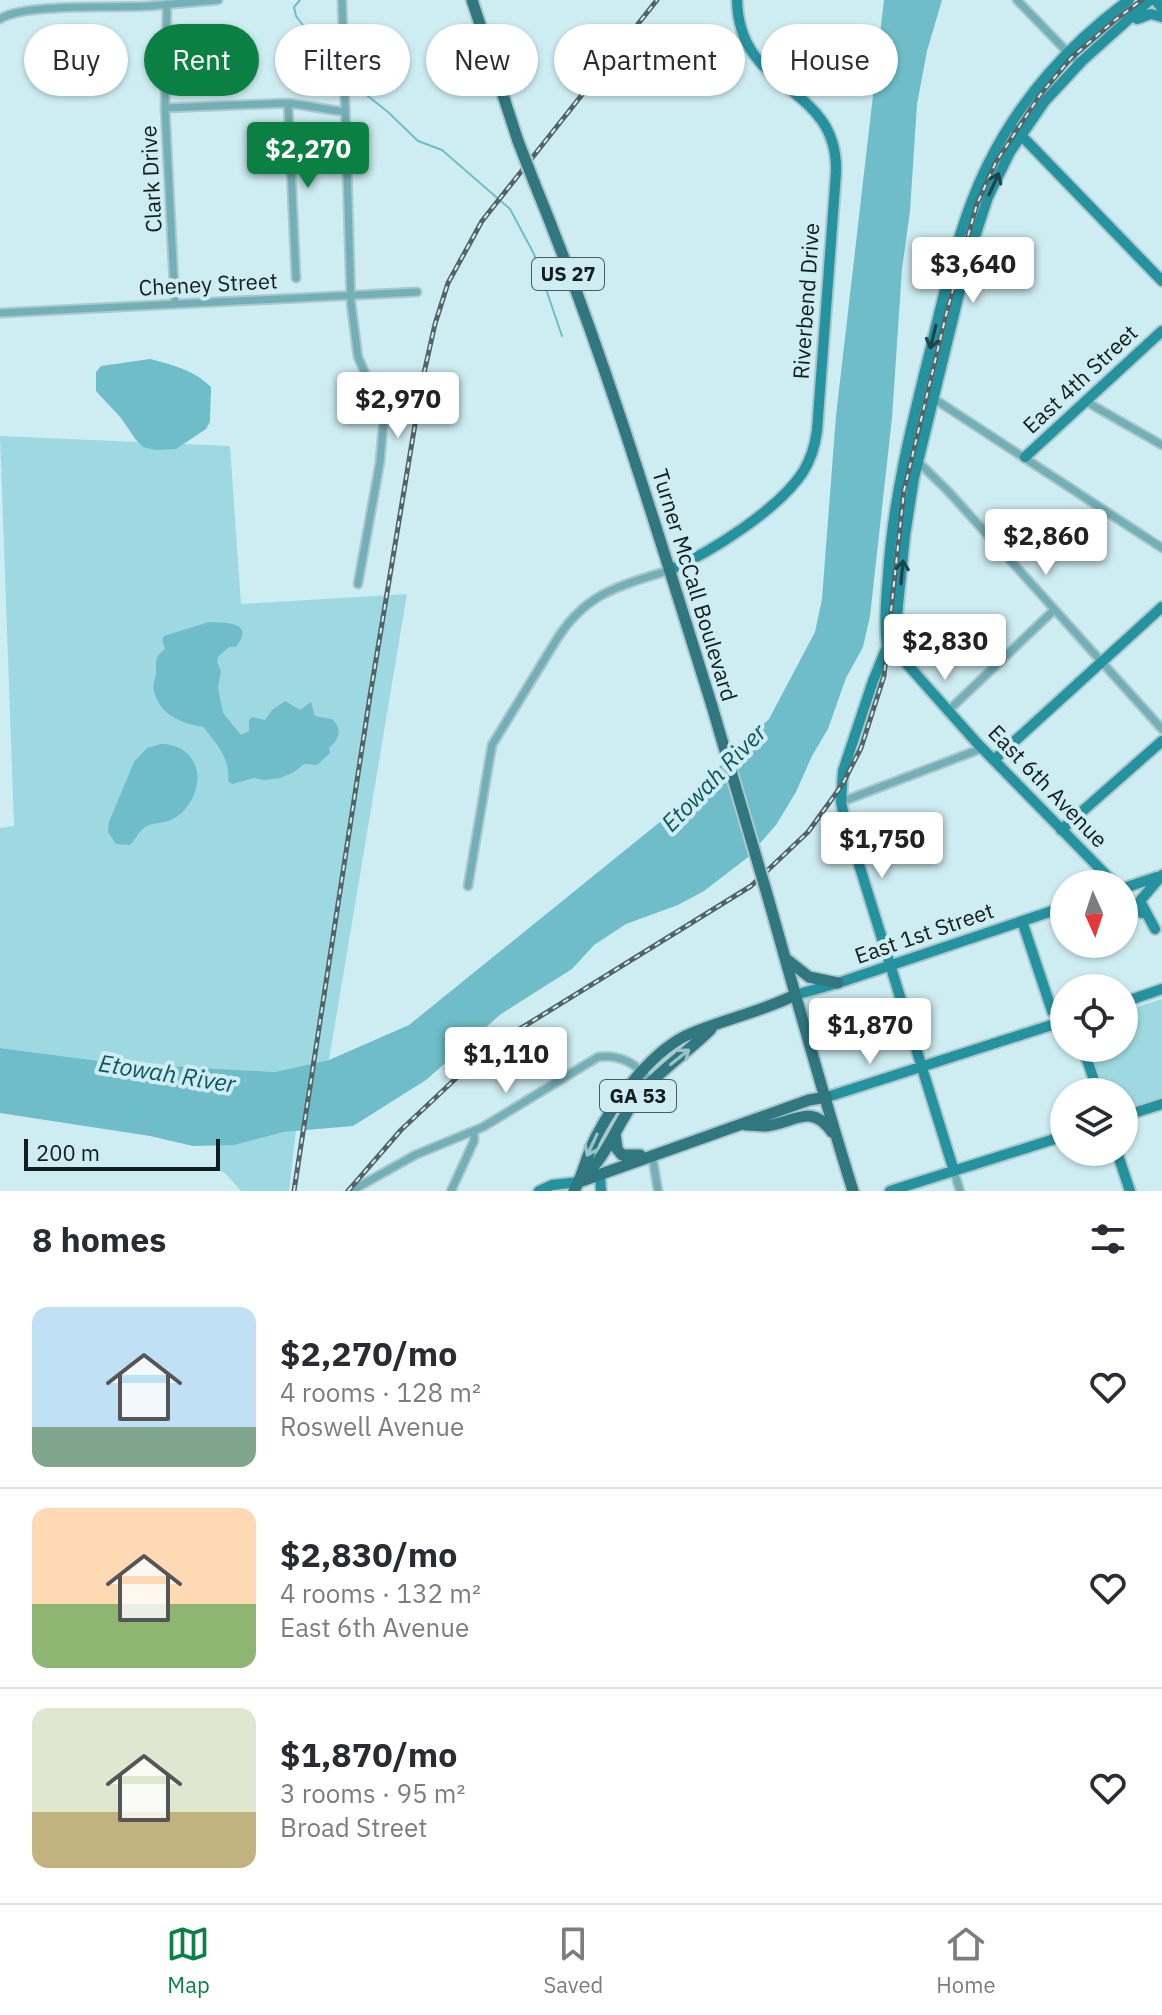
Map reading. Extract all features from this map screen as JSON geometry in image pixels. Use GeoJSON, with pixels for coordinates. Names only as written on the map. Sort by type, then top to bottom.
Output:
{"type":"FeatureCollection","features":[{"type":"Feature","properties":{"kind":"main road","name":"Turner McCall Boulevard"},"geometry":{"type":"LineString","coordinates":[[472,0],[518,141],[610,384],[670,570],[853,1191]]}},
{"type":"Feature","properties":{"kind":"main road"},"geometry":{"type":"LineString","coordinates":[[785,958],[809,977],[838,983]]}},
{"type":"Feature","properties":{"kind":"main road","name":"GA 53"},"geometry":{"type":"LineString","coordinates":[[577,1186],[597,1134],[642,1071],[667,1049],[689,1034],[795,995]]}},
{"type":"Feature","properties":{"kind":"main road","name":"GA 53"},"geometry":{"type":"LineString","coordinates":[[577,1186],[597,1164],[624,1115],[651,1082],[715,1025]]}},
{"type":"Feature","properties":{"kind":"main road"},"geometry":{"type":"LineString","coordinates":[[577,1186],[652,1154],[809,1100],[827,1097]]}},
{"type":"Feature","properties":{"kind":"main road"},"geometry":{"type":"LineString","coordinates":[[741,1124],[766,1126],[809,1115],[826,1124],[838,1140]]}},
{"type":"Feature","properties":{"kind":"main road"},"geometry":{"type":"LineString","coordinates":[[615,1133],[617,1149],[622,1155],[652,1154]]}},
{"type":"Feature","properties":{"kind":"street"},"geometry":{"type":"LineString","coordinates":[[0,19],[5,15],[73,4],[167,4],[218,0]]}},
{"type":"Feature","properties":{"kind":"street"},"geometry":{"type":"LineString","coordinates":[[342,0],[352,295],[358,357],[384,416],[380,462],[358,584]]}},
{"type":"Feature","properties":{"kind":"street","name":"Riverbend Drive"},"geometry":{"type":"LineString","coordinates":[[670,570],[721,543],[794,484],[814,450],[817,431],[836,173],[834,145],[818,112],[766,71],[750,50],[739,24],[737,0]]}},
{"type":"Feature","properties":{"kind":"street"},"geometry":{"type":"LineString","coordinates":[[1017,0],[1079,64]]}},
{"type":"Feature","properties":{"kind":"street"},"geometry":{"type":"LineString","coordinates":[[887,647],[884,627],[888,564],[906,450],[962,228],[988,163],[1039,85],[1068,52],[1120,4],[1129,0]]}},
{"type":"Feature","properties":{"kind":"street"},"geometry":{"type":"LineString","coordinates":[[960,1191],[841,802],[843,771],[887,647],[895,636],[905,535],[918,459],[976,229],[998,175],[1021,134],[1045,101],[1079,64],[1153,0],[1162,8]]}},
{"type":"Feature","properties":{"kind":"street","name":"Clark Drive"},"geometry":{"type":"LineString","coordinates":[[167,4],[165,108],[175,304]]}},
{"type":"Feature","properties":{"kind":"street"},"geometry":{"type":"LineString","coordinates":[[1115,32],[1146,14],[1162,17]]}},
{"type":"Feature","properties":{"kind":"street"},"geometry":{"type":"LineString","coordinates":[[165,108],[288,103],[345,112]]}},
{"type":"Feature","properties":{"kind":"street"},"geometry":{"type":"LineString","coordinates":[[288,103],[296,278]]}},
{"type":"Feature","properties":{"kind":"street"},"geometry":{"type":"LineString","coordinates":[[1010,125],[1162,281]]}},
{"type":"Feature","properties":{"kind":"street","name":"Cheney Street"},"geometry":{"type":"LineString","coordinates":[[0,313],[417,292]]}},
{"type":"Feature","properties":{"kind":"street","name":"East 4th Street"},"geometry":{"type":"LineString","coordinates":[[1025,457],[1162,331]]}},
{"type":"Feature","properties":{"kind":"street"},"geometry":{"type":"LineString","coordinates":[[920,393],[1025,457],[1162,548]]}},
{"type":"Feature","properties":{"kind":"street"},"geometry":{"type":"LineString","coordinates":[[1085,401],[1162,445]]}},
{"type":"Feature","properties":{"kind":"street"},"geometry":{"type":"LineString","coordinates":[[906,450],[918,459],[1162,729]]}},
{"type":"Feature","properties":{"kind":"street"},"geometry":{"type":"LineString","coordinates":[[468,886],[492,745],[557,639],[585,604],[604,592],[670,570]]}},
{"type":"Feature","properties":{"kind":"street"},"geometry":{"type":"LineString","coordinates":[[995,759],[1162,607]]}},
{"type":"Feature","properties":{"kind":"street"},"geometry":{"type":"LineString","coordinates":[[948,711],[1054,610]]}},
{"type":"Feature","properties":{"kind":"street","name":"East 6th Avenue"},"geometry":{"type":"LineString","coordinates":[[887,647],[898,654],[948,711],[1101,870]]}},
{"type":"Feature","properties":{"kind":"street"},"geometry":{"type":"LineString","coordinates":[[1061,830],[1162,741]]}},
{"type":"Feature","properties":{"kind":"street"},"geometry":{"type":"LineString","coordinates":[[841,802],[983,748]]}},
{"type":"Feature","properties":{"kind":"street"},"geometry":{"type":"LineString","coordinates":[[1138,883],[1162,874]]}},
{"type":"Feature","properties":{"kind":"street"},"geometry":{"type":"LineString","coordinates":[[1159,932],[1140,901],[1162,874]]}},
{"type":"Feature","properties":{"kind":"street"},"geometry":{"type":"LineString","coordinates":[[1138,909],[1159,932]]}},
{"type":"Feature","properties":{"kind":"street","name":"East 1st Street"},"geometry":{"type":"LineString","coordinates":[[795,995],[1050,912]]}},
{"type":"Feature","properties":{"kind":"street"},"geometry":{"type":"LineString","coordinates":[[1022,921],[1050,1005]]}},
{"type":"Feature","properties":{"kind":"street"},"geometry":{"type":"LineString","coordinates":[[1138,998],[1159,991]]}},
{"type":"Feature","properties":{"kind":"street"},"geometry":{"type":"LineString","coordinates":[[827,1097],[1050,1025]]}},
{"type":"Feature","properties":{"kind":"street"},"geometry":{"type":"LineString","coordinates":[[351,1191],[415,1155],[474,1131],[598,1057],[623,1059],[642,1071],[651,1082]]}},
{"type":"Feature","properties":{"kind":"street"},"geometry":{"type":"LineString","coordinates":[[1138,1112],[1162,1104]]}},
{"type":"Feature","properties":{"kind":"street"},"geometry":{"type":"LineString","coordinates":[[451,1191],[474,1141],[474,1131]]}},
{"type":"Feature","properties":{"kind":"street"},"geometry":{"type":"LineString","coordinates":[[890,1191],[1050,1140]]}},
{"type":"Feature","properties":{"kind":"street"},"geometry":{"type":"LineString","coordinates":[[652,1154],[658,1191]]}},
{"type":"Feature","properties":{"kind":"street"},"geometry":{"type":"LineString","coordinates":[[1122,1166],[1130,1191]]}},
{"type":"Feature","properties":{"kind":"street"},"geometry":{"type":"LineString","coordinates":[[600,1175],[601,1191]]}},
{"type":"Feature","properties":{"kind":"street"},"geometry":{"type":"LineString","coordinates":[[539,1191],[552,1185],[577,1186]]}},
{"type":"Feature","properties":{"kind":"street"},"geometry":{"type":"LineString","coordinates":[[565,1191],[577,1186]]}},
{"type":"Feature","properties":{"kind":"shaded area"},"geometry":{"type":"Polygon","coordinates":[[[0,436],[230,446],[241,604],[407,594],[329,1060],[275,1072],[115,1063],[0,1048],[0,828],[14,826],[0,436]]]}},
{"type":"Feature","properties":{"kind":"shaded area"},"geometry":{"type":"Polygon","coordinates":[[[1162,999],[1162,1099],[1138,1107],[1138,1078],[1100,1078],[1094,1062],[1138,1062],[1138,1007],[1162,999]]]}},
{"type":"Feature","properties":{"kind":"shaded area"},"geometry":{"type":"Polygon","coordinates":[[[296,1130],[289,1191],[241,1191],[225,1173],[214,1168],[220,1156],[216,1142],[296,1130]]]}},
{"type":"Feature","properties":{"kind":"water","name":"Etowah River"},"geometry":{"type":"Polygon","coordinates":[[[884,0],[942,0],[927,51],[917,104],[892,418],[870,616],[863,647],[846,678],[828,729],[776,825],[747,858],[704,891],[678,905],[626,924],[594,945],[572,969],[501,1014],[426,1080],[353,1126],[283,1132],[234,1145],[193,1146],[150,1136],[0,1113],[0,1048],[115,1063],[275,1072],[329,1060],[409,1025],[671,813],[769,719],[815,632],[822,599],[836,416],[873,96],[898,96],[898,24],[881,24],[884,0]]]}},
{"type":"Feature","properties":{"kind":"water"},"geometry":{"type":"Polygon","coordinates":[[[150,359],[190,372],[211,387],[210,422],[206,429],[176,449],[143,447],[96,391],[96,372],[101,366],[150,359]]]}},
{"type":"Feature","properties":{"kind":"water"},"geometry":{"type":"Polygon","coordinates":[[[209,622],[236,625],[242,632],[236,647],[229,647],[218,657],[221,671],[218,688],[223,713],[241,735],[249,731],[252,717],[265,720],[272,710],[285,701],[300,710],[311,702],[315,716],[332,719],[339,731],[329,748],[330,753],[317,765],[304,764],[280,778],[254,778],[232,784],[228,781],[222,752],[203,727],[180,721],[161,706],[153,686],[157,659],[165,649],[164,636],[209,622]]]}},
{"type":"Feature","properties":{"kind":"water"},"geometry":{"type":"Polygon","coordinates":[[[161,744],[179,748],[193,761],[197,777],[194,795],[178,816],[147,826],[130,845],[116,844],[108,832],[109,822],[134,762],[147,748],[161,744]]]}},
{"type":"Feature","properties":{"kind":"waterway"},"geometry":{"type":"LineString","coordinates":[[300,0],[294,7],[302,24]]}},
{"type":"Feature","properties":{"kind":"waterway"},"geometry":{"type":"LineString","coordinates":[[368,96],[418,141],[442,150],[510,209],[534,254],[562,336]]}},
{"type":"Feature","properties":{"kind":"railway"},"geometry":{"type":"LineString","coordinates":[[294,1191],[370,696],[422,382],[435,324],[448,283],[482,221],[657,0]]}},
{"type":"Feature","properties":{"kind":"railway"},"geometry":{"type":"LineString","coordinates":[[348,1191],[401,1130],[468,1067],[510,1035],[751,886],[808,832],[842,785],[861,748],[884,676],[904,491],[947,311],[977,204],[996,162],[1040,95],[1071,58],[1142,0]]}}]}
